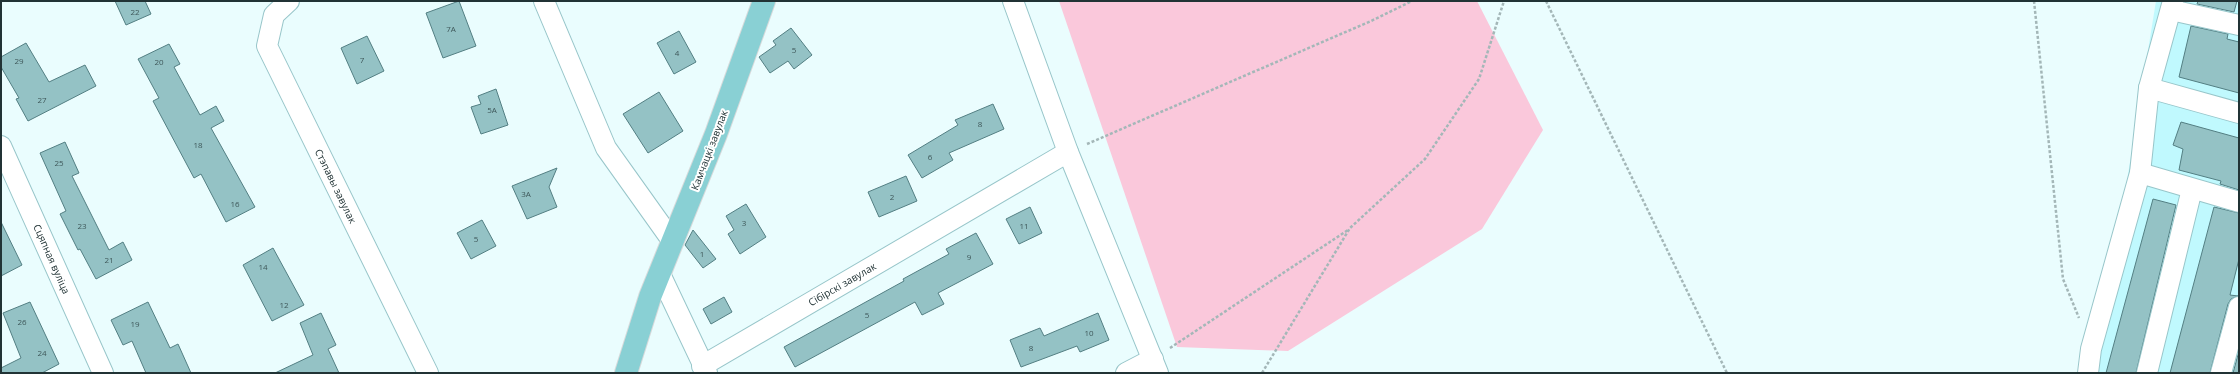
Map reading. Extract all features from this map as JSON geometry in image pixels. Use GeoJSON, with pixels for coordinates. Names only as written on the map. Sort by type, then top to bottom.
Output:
{"type":"FeatureCollection","features":[{"type":"Feature","properties":{"kind":"main road","name":"Камчацкі завулак"},"geometry":{"type":"LineString","coordinates":[[626,373],[650,297],[716,134],[764,1]]}},
{"type":"Feature","properties":{"kind":"street","name":"Стэпавы завулак"},"geometry":{"type":"LineString","coordinates":[[289,1],[274,15],[267,46],[428,373]]}},
{"type":"Feature","properties":{"kind":"street"},"geometry":{"type":"LineString","coordinates":[[544,1],[606,148],[673,242]]}},
{"type":"Feature","properties":{"kind":"street"},"geometry":{"type":"LineString","coordinates":[[1013,1],[1068,152],[1156,366],[1126,373]]}},
{"type":"Feature","properties":{"kind":"street"},"geometry":{"type":"LineString","coordinates":[[2088,373],[2091,349],[2140,173],[2149,88],[2172,5],[2239,25]]}},
{"type":"Feature","properties":{"kind":"street"},"geometry":{"type":"LineString","coordinates":[[2149,88],[2239,113]]}},
{"type":"Feature","properties":{"kind":"street","name":"Сцяпная вуліца"},"geometry":{"type":"LineString","coordinates":[[1,146],[103,373]]}},
{"type":"Feature","properties":{"kind":"street","name":"Сібірскі завулак"},"geometry":{"type":"LineString","coordinates":[[660,274],[705,369],[1068,152]]}},
{"type":"Feature","properties":{"kind":"street"},"geometry":{"type":"LineString","coordinates":[[2140,173],[2239,202]]}},
{"type":"Feature","properties":{"kind":"street"},"geometry":{"type":"LineString","coordinates":[[2147,373],[2192,189]]}},
{"type":"Feature","properties":{"kind":"street"},"geometry":{"type":"LineString","coordinates":[[2222,373],[2239,307]]}},
{"type":"Feature","properties":{"kind":"path"},"geometry":{"type":"LineString","coordinates":[[1068,152],[1371,21],[1412,1]]}},
{"type":"Feature","properties":{"kind":"path"},"geometry":{"type":"LineString","coordinates":[[1156,366],[1350,228],[1425,159],[1478,79],[1504,1]]}},
{"type":"Feature","properties":{"kind":"path"},"geometry":{"type":"LineString","coordinates":[[1546,1],[1727,373]]}},
{"type":"Feature","properties":{"kind":"path"},"geometry":{"type":"LineString","coordinates":[[2034,1],[2063,279],[2091,349]]}},
{"type":"Feature","properties":{"kind":"path"},"geometry":{"type":"LineString","coordinates":[[1262,373],[1350,228]]}},
{"type":"Feature","properties":{"kind":"shaded area"},"geometry":{"type":"Polygon","coordinates":[[[1059,1],[1477,1],[1543,130],[1482,229],[1288,351],[1177,347],[1059,1]]]}},
{"type":"Feature","properties":{"kind":"shaded area"},"geometry":{"type":"Polygon","coordinates":[[[2156,1],[2239,1],[2239,373],[2096,373],[2156,1]]]}},
{"type":"Feature","properties":{"kind":"building"},"geometry":{"type":"Polygon","coordinates":[[[115,1],[145,1],[151,14],[126,25],[115,1]]]}},
{"type":"Feature","properties":{"kind":"building"},"geometry":{"type":"Polygon","coordinates":[[[459,1],[476,46],[443,58],[426,13],[459,1]]]}},
{"type":"Feature","properties":{"kind":"building"},"geometry":{"type":"Polygon","coordinates":[[[2198,1],[2237,1],[2234,12],[2197,4],[2198,1]]]}},
{"type":"Feature","properties":{"kind":"building"},"geometry":{"type":"Polygon","coordinates":[[[2191,26],[2228,34],[2227,39],[2239,42],[2239,93],[2179,77],[2191,26]]]}},
{"type":"Feature","properties":{"kind":"building"},"geometry":{"type":"Polygon","coordinates":[[[791,28],[812,55],[794,69],[788,61],[770,73],[759,57],[776,45],[773,41],[791,28]]]}},
{"type":"Feature","properties":{"kind":"building"},"geometry":{"type":"Polygon","coordinates":[[[679,31],[696,62],[674,74],[657,43],[679,31]]]}},
{"type":"Feature","properties":{"kind":"building"},"geometry":{"type":"Polygon","coordinates":[[[367,36],[384,71],[357,84],[341,48],[367,36]]]}},
{"type":"Feature","properties":{"kind":"building"},"geometry":{"type":"Polygon","coordinates":[[[26,43],[49,82],[85,65],[96,86],[28,121],[16,99],[19,98],[1,67],[1,57],[26,43]]]}},
{"type":"Feature","properties":{"kind":"building"},"geometry":{"type":"Polygon","coordinates":[[[169,44],[180,64],[174,67],[200,115],[216,106],[224,121],[211,128],[255,207],[226,222],[201,174],[194,178],[153,101],[159,98],[138,59],[169,44]]]}},
{"type":"Feature","properties":{"kind":"building"},"geometry":{"type":"Polygon","coordinates":[[[496,89],[508,125],[481,134],[471,107],[481,104],[478,96],[496,89]]]}},
{"type":"Feature","properties":{"kind":"building"},"geometry":{"type":"Polygon","coordinates":[[[659,92],[683,131],[648,153],[623,114],[659,92]]]}},
{"type":"Feature","properties":{"kind":"building"},"geometry":{"type":"Polygon","coordinates":[[[993,104],[1004,129],[949,153],[953,160],[922,178],[908,155],[958,125],[955,120],[993,104]]]}},
{"type":"Feature","properties":{"kind":"building"},"geometry":{"type":"Polygon","coordinates":[[[2181,122],[2239,138],[2239,190],[2220,184],[2221,181],[2179,170],[2183,149],[2173,145],[2181,122]]]}},
{"type":"Feature","properties":{"kind":"building"},"geometry":{"type":"Polygon","coordinates":[[[65,142],[79,173],[72,176],[109,250],[123,242],[132,260],[96,279],[80,249],[78,250],[60,214],[66,211],[40,153],[65,142]]]}},
{"type":"Feature","properties":{"kind":"building"},"geometry":{"type":"Polygon","coordinates":[[[557,168],[549,187],[557,207],[527,219],[512,186],[557,168]]]}},
{"type":"Feature","properties":{"kind":"building"},"geometry":{"type":"Polygon","coordinates":[[[906,176],[917,201],[879,217],[868,192],[906,176]]]}},
{"type":"Feature","properties":{"kind":"building"},"geometry":{"type":"Polygon","coordinates":[[[2153,199],[2176,205],[2136,373],[2106,373],[2153,199]]]}},
{"type":"Feature","properties":{"kind":"building"},"geometry":{"type":"Polygon","coordinates":[[[746,204],[766,237],[740,254],[728,234],[734,230],[726,216],[746,204]]]}},
{"type":"Feature","properties":{"kind":"building"},"geometry":{"type":"Polygon","coordinates":[[[1030,207],[1042,233],[1019,244],[1006,219],[1030,207]]]}},
{"type":"Feature","properties":{"kind":"building"},"geometry":{"type":"Polygon","coordinates":[[[2214,207],[2239,213],[2239,259],[2230,295],[2238,296],[2231,299],[2228,304],[2210,373],[2170,373],[2214,207]]]}},
{"type":"Feature","properties":{"kind":"building"},"geometry":{"type":"Polygon","coordinates":[[[482,220],[496,246],[471,259],[457,233],[482,220]]]}},
{"type":"Feature","properties":{"kind":"building"},"geometry":{"type":"Polygon","coordinates":[[[1,222],[22,265],[1,276],[1,222]]]}},
{"type":"Feature","properties":{"kind":"building"},"geometry":{"type":"Polygon","coordinates":[[[693,230],[716,259],[703,268],[685,245],[693,230]]]}},
{"type":"Feature","properties":{"kind":"building"},"geometry":{"type":"Polygon","coordinates":[[[976,233],[993,264],[938,293],[944,304],[922,315],[915,302],[795,367],[784,347],[904,281],[903,279],[949,254],[946,249],[976,233]]]}},
{"type":"Feature","properties":{"kind":"building"},"geometry":{"type":"Polygon","coordinates":[[[273,248],[304,305],[272,321],[243,265],[273,248]]]}},
{"type":"Feature","properties":{"kind":"building"},"geometry":{"type":"Polygon","coordinates":[[[724,297],[732,312],[711,324],[703,309],[724,297]]]}},
{"type":"Feature","properties":{"kind":"building"},"geometry":{"type":"Polygon","coordinates":[[[30,302],[59,364],[42,373],[1,373],[1,368],[21,358],[3,313],[30,302]]]}},
{"type":"Feature","properties":{"kind":"building"},"geometry":{"type":"Polygon","coordinates":[[[148,302],[170,348],[178,344],[191,373],[146,373],[132,341],[123,345],[111,320],[148,302]]]}},
{"type":"Feature","properties":{"kind":"building"},"geometry":{"type":"Polygon","coordinates":[[[321,313],[336,345],[328,349],[339,373],[275,373],[313,355],[300,323],[321,313]]]}},
{"type":"Feature","properties":{"kind":"building"},"geometry":{"type":"Polygon","coordinates":[[[1098,313],[1109,340],[1080,352],[1077,346],[1021,367],[1010,340],[1040,328],[1044,336],[1098,313]]]}},
{"type":"Feature","properties":{"kind":"building"},"geometry":{"type":"Polygon","coordinates":[[[2239,351],[2239,373],[2233,373],[2239,351]]]}}]}
